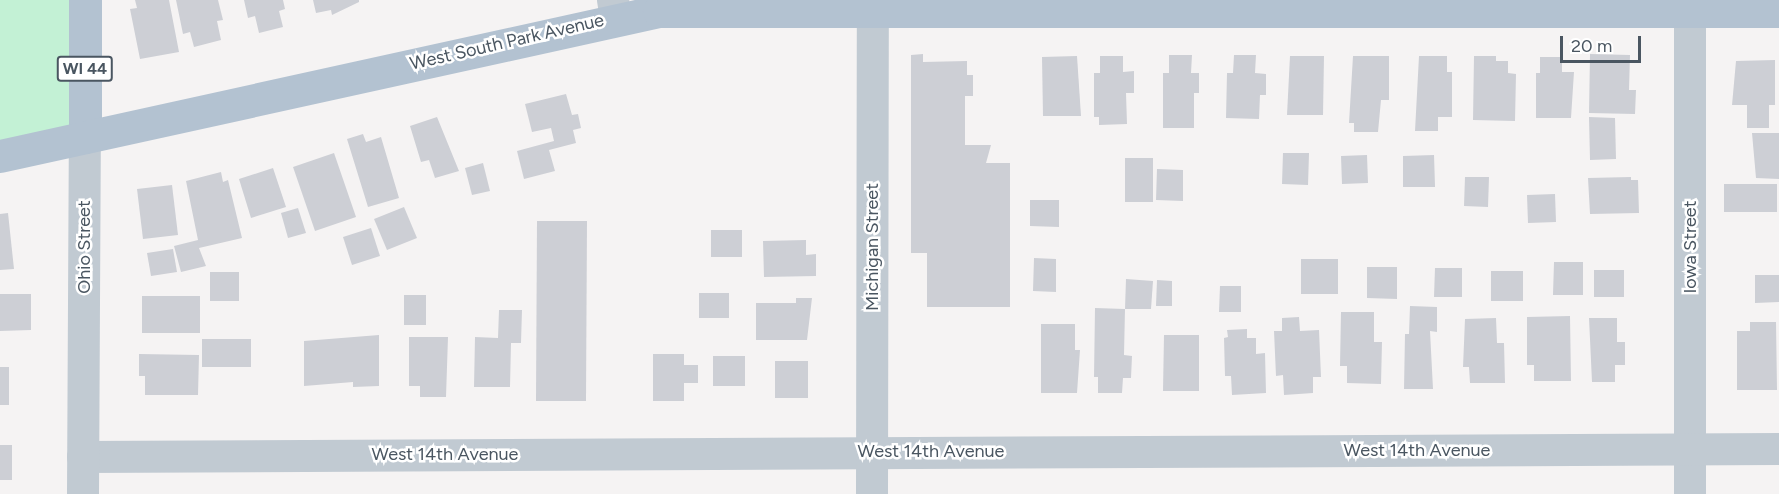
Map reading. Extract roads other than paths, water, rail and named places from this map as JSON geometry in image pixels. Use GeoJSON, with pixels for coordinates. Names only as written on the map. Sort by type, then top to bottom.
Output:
{"type":"FeatureCollection","features":[{"type":"Feature","properties":{"kind":"main road","name":"Ohio Street"},"geometry":{"type":"LineString","coordinates":[[85,0],[85,137]]}},
{"type":"Feature","properties":{"kind":"main road","name":"West South Park Avenue"},"geometry":{"type":"LineString","coordinates":[[0,156],[614,9],[873,5],[1690,6],[1779,11]]}},
{"type":"Feature","properties":{"kind":"street","name":"Michigan Street"},"geometry":{"type":"LineString","coordinates":[[872,494],[873,5]]}},
{"type":"Feature","properties":{"kind":"street","name":"Iowa Street"},"geometry":{"type":"LineString","coordinates":[[1690,6],[1690,494]]}},
{"type":"Feature","properties":{"kind":"street","name":"Ohio Street"},"geometry":{"type":"LineString","coordinates":[[83,494],[85,137]]}},
{"type":"Feature","properties":{"kind":"street","name":"West 14th Avenue"},"geometry":{"type":"LineString","coordinates":[[83,457],[871,451],[1779,449]]}}]}
